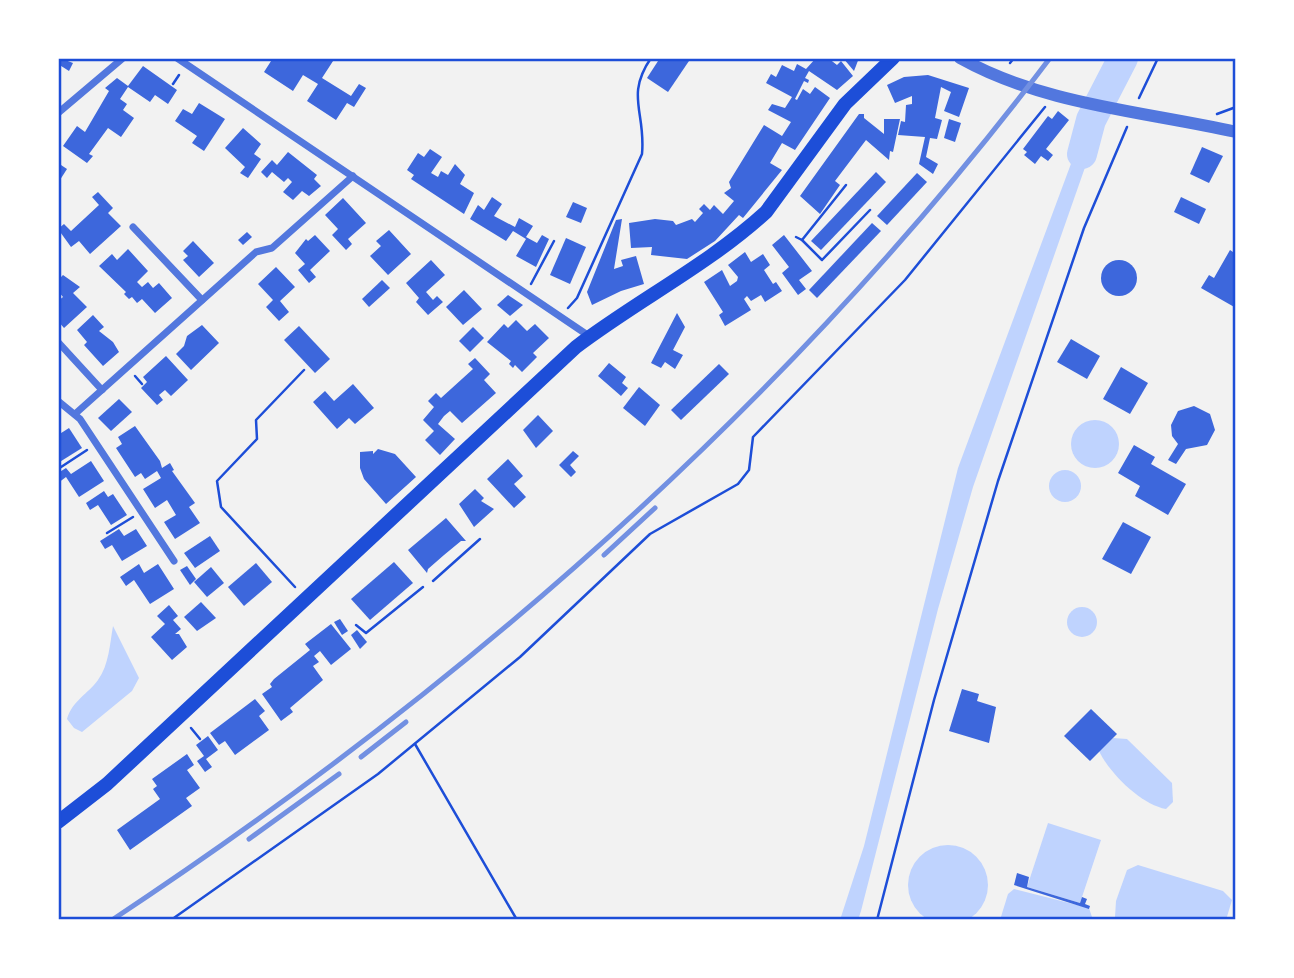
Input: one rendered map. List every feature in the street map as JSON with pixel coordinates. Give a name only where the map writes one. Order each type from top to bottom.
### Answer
[{"type":"main road","points":[[58,822],[107,784],[590,337],[719,252],[758,219],[845,104],[893,58]]},
{"type":"street","points":[[58,113],[123,58]]},
{"type":"street","points":[[177,58],[590,337]]},
{"type":"street","points":[[960,58],[1027,88],[1134,107],[1236,132]]},
{"type":"street","points":[[75,414],[256,252],[272,248],[353,176]]},
{"type":"street","points":[[133,227],[202,300]]},
{"type":"street","points":[[58,342],[102,390]]},
{"type":"street","points":[[58,401],[75,414],[97,444],[174,561]]},
{"type":"path","points":[[561,316],[577,298],[642,155],[643,131],[636,92],[637,81],[652,58]]},
{"type":"path","points":[[877,920],[934,700],[998,481],[1084,228],[1134,107],[1158,58]]},
{"type":"path","points":[[171,920],[378,774],[520,657],[650,534],[738,484],[749,470],[753,437],[905,280],[1027,127],[1043,113],[1051,94]]},
{"type":"path","points":[[1216,117],[1217,112],[1236,107]]},
{"type":"path","points":[[802,240],[846,185]]},
{"type":"path","points":[[796,237],[822,260],[870,210]]},
{"type":"path","points":[[524,291],[537,278],[554,241]]},
{"type":"path","points":[[304,370],[256,420],[257,439],[218,481],[222,507],[307,600]]},
{"type":"path","points":[[58,469],[97,444]]},
{"type":"path","points":[[107,533],[142,512]]},
{"type":"path","points":[[433,581],[480,539]]},
{"type":"path","points":[[356,625],[366,634],[422,587]]},
{"type":"path","points":[[415,744],[517,920]]},
{"type":"water","points":[[1113,58],[1132,58],[1108,99],[1088,94]]},
{"type":"water","points":[[1085,113],[1099,116],[1089,156],[973,487],[938,609],[861,911],[858,920],[840,920],[864,846],[958,468],[1072,161]]},
{"type":"water","points":[[1095,420],[1112,427],[1119,444],[1112,461],[1095,468],[1078,461],[1071,444],[1078,427]]},
{"type":"water","points":[[1065,470],[1077,474],[1081,486],[1077,498],[1065,502],[1053,498],[1049,486],[1053,474]]},
{"type":"water","points":[[1082,607],[1093,611],[1097,622],[1093,633],[1082,637],[1071,633],[1067,622],[1071,611]]},
{"type":"water","points":[[113,626],[139,678],[132,691],[82,732],[74,728],[67,719],[73,707],[94,685],[105,668]]},
{"type":"water","points":[[1113,738],[1127,739],[1172,783],[1173,802],[1166,809],[1137,795],[1104,760],[1099,751]]},
{"type":"water","points":[[1048,823],[1101,840],[1080,903],[1027,887]]},
{"type":"water","points":[[948,845],[963,848],[976,857],[985,870],[988,885],[985,900],[976,913],[963,922],[948,925],[933,922],[920,913],[911,900],[908,885],[911,870],[920,857],[933,848]]},
{"type":"water","points":[[1138,865],[1223,891],[1232,900],[1226,920],[1120,920],[1115,917],[1116,901],[1127,870]]},
{"type":"water","points":[[1014,889],[1089,908],[1093,920],[1000,920],[1008,894]]},
{"type":"building","points":[[60,58],[73,63],[69,71],[58,64]]},
{"type":"building","points":[[273,58],[306,58],[311,61],[313,58],[335,58],[322,78],[351,96],[359,84],[366,88],[354,107],[347,103],[336,120],[307,101],[318,84],[303,75],[293,91],[264,72]]},
{"type":"building","points":[[660,58],[691,58],[668,92],[647,78]]},
{"type":"building","points":[[816,58],[828,58],[837,65],[841,61],[853,76],[837,90],[809,71],[805,78],[809,80],[808,83],[804,81],[795,99],[797,100],[803,89],[810,94],[815,87],[830,98],[795,150],[782,143],[770,163],[782,170],[743,218],[739,215],[715,241],[687,259],[651,255],[652,247],[631,248],[629,223],[655,219],[673,221],[676,225],[692,219],[695,222],[703,213],[699,209],[704,204],[710,210],[714,205],[723,214],[734,201],[724,193],[731,188],[729,182],[764,125],[782,136],[791,122],[768,110],[772,104],[785,108],[792,97],[766,83],[771,74],[776,77],[782,65],[794,71],[797,64],[806,69]]},
{"type":"building","points":[[843,58],[859,58],[854,71]]},
{"type":"building","points":[[143,66],[177,90],[168,104],[155,95],[150,102],[128,87],[120,99],[127,104],[123,110],[134,118],[121,137],[108,128],[89,154],[93,156],[87,163],[63,146],[77,126],[85,132],[109,91],[105,88],[117,78],[128,86]]},
{"type":"building","points":[[928,75],[969,88],[959,117],[944,111],[951,92],[941,87],[935,118],[942,120],[937,139],[930,138],[926,157],[938,164],[933,174],[919,164],[925,137],[898,135],[901,121],[905,122],[906,105],[912,104],[912,96],[895,103],[887,85],[904,77]]},
{"type":"building","points":[[199,103],[225,119],[204,151],[192,143],[197,136],[175,121],[183,109],[192,114]]},
{"type":"building","points":[[1058,111],[1069,120],[1046,149],[1053,155],[1048,161],[1041,156],[1035,164],[1024,155],[1027,152],[1023,149],[1048,116],[1052,119]]},
{"type":"building","points":[[859,114],[864,114],[864,118],[884,134],[884,119],[900,119],[893,152],[890,151],[889,160],[866,140],[835,181],[840,185],[820,214],[800,196]]},
{"type":"building","points":[[949,119],[961,123],[955,142],[944,138]]},
{"type":"building","points":[[243,128],[261,144],[254,154],[261,159],[248,178],[240,173],[245,167],[225,148]]},
{"type":"building","points":[[1202,147],[1223,156],[1209,183],[1190,174]]},
{"type":"building","points":[[430,149],[442,157],[431,173],[438,177],[441,171],[448,175],[455,164],[465,175],[460,184],[474,193],[464,214],[411,179],[414,175],[407,170],[418,153],[424,157]]},
{"type":"building","points":[[288,152],[317,175],[314,179],[321,186],[309,196],[302,191],[293,200],[283,192],[292,182],[288,178],[284,182],[272,172],[267,178],[261,172],[272,160],[277,165]]},
{"type":"building","points":[[58,163],[67,169],[58,183]]},
{"type":"building","points":[[876,172],[886,182],[821,250],[811,241]]},
{"type":"building","points":[[917,173],[927,182],[887,225],[877,216]]},
{"type":"building","points":[[98,192],[113,208],[108,213],[121,226],[90,254],[79,241],[71,247],[58,229],[64,224],[71,231],[99,205],[92,197]]},
{"type":"building","points":[[492,197],[502,204],[494,216],[515,227],[519,218],[533,226],[526,237],[537,243],[542,235],[549,239],[536,267],[516,256],[526,239],[513,231],[506,241],[470,219],[478,205],[484,210]]},
{"type":"building","points":[[1181,197],[1206,209],[1199,224],[1174,212]]},
{"type":"building","points":[[343,198],[366,223],[348,239],[352,244],[346,250],[332,235],[338,229],[325,215]]},
{"type":"building","points":[[573,202],[587,208],[581,223],[566,217]]},
{"type":"building","points":[[622,219],[614,269],[623,266],[621,260],[636,256],[644,284],[621,291],[592,305],[587,292],[616,220]]},
{"type":"building","points":[[872,223],[881,231],[817,298],[809,290]]},
{"type":"building","points":[[389,230],[411,254],[388,275],[370,256],[381,246],[376,241]]},
{"type":"building","points":[[247,232],[252,237],[243,245],[238,240]]},
{"type":"building","points":[[315,235],[330,251],[310,270],[316,277],[309,283],[298,270],[305,264],[295,253],[306,239],[308,241]]},
{"type":"building","points":[[784,235],[812,271],[799,280],[806,289],[798,295],[782,273],[789,267],[772,245]]},
{"type":"building","points":[[566,238],[586,247],[570,284],[550,275]]},
{"type":"building","points":[[193,241],[214,263],[199,277],[183,260],[188,256],[183,251]]},
{"type":"building","points":[[128,249],[148,271],[137,282],[142,287],[148,282],[153,288],[159,283],[172,298],[155,313],[142,299],[137,303],[132,297],[129,299],[124,294],[126,292],[99,266],[112,254],[117,260]]},
{"type":"building","points":[[1230,250],[1236,254],[1236,308],[1201,288],[1209,275],[1214,278]]},
{"type":"building","points":[[745,252],[751,262],[763,254],[770,265],[764,270],[773,284],[776,282],[782,291],[765,302],[761,295],[751,301],[747,296],[744,299],[751,310],[725,326],[719,315],[723,312],[704,282],[722,270],[730,286],[737,281],[738,277],[728,265]]},
{"type":"building","points":[[431,260],[445,275],[426,292],[433,300],[437,296],[443,302],[428,315],[416,302],[419,298],[406,283]]},
{"type":"building","points":[[1119,260],[1132,265],[1137,278],[1132,291],[1119,296],[1106,291],[1101,278],[1106,265]]},
{"type":"building","points":[[276,267],[295,287],[280,301],[289,312],[279,321],[266,307],[273,300],[258,284]]},
{"type":"building","points":[[63,275],[80,287],[73,293],[87,307],[64,328],[58,321],[58,301],[63,297],[58,291],[58,280]]},
{"type":"building","points":[[382,280],[390,288],[369,307],[362,299]]},
{"type":"building","points":[[464,290],[482,309],[463,325],[446,307]]},
{"type":"building","points":[[508,295],[523,305],[510,316],[497,305]]},
{"type":"building","points":[[677,313],[685,327],[673,350],[683,355],[675,369],[665,362],[661,368],[651,363]]},
{"type":"building","points":[[93,315],[104,327],[99,331],[113,342],[119,352],[103,366],[84,345],[87,342],[77,330]]},
{"type":"building","points":[[516,320],[527,331],[535,324],[549,338],[533,353],[537,357],[522,372],[515,365],[513,368],[509,364],[511,361],[487,342],[504,324],[508,328]]},
{"type":"building","points":[[202,325],[219,343],[191,370],[176,354],[184,346],[187,336]]},
{"type":"building","points":[[299,326],[330,359],[315,373],[284,340]]},
{"type":"building","points":[[473,327],[484,338],[470,352],[459,341]]},
{"type":"building","points":[[1071,339],[1100,356],[1087,379],[1057,362]]},
{"type":"building","points":[[166,356],[188,380],[171,396],[165,390],[159,395],[163,400],[157,405],[141,388],[147,382],[143,377]]},
{"type":"building","points":[[475,358],[490,374],[484,380],[496,393],[462,423],[450,411],[444,416],[438,424],[455,439],[440,455],[425,440],[434,431],[423,420],[434,407],[428,401],[436,393],[441,398],[473,369],[468,364]]},
{"type":"building","points":[[609,363],[626,377],[622,383],[628,388],[621,396],[598,376]]},
{"type":"building","points":[[719,364],[729,374],[681,420],[671,410]]},
{"type":"building","points":[[1121,367],[1148,383],[1130,414],[1103,399]]},
{"type":"building","points":[[353,384],[374,408],[355,424],[349,418],[337,429],[313,402],[325,391],[334,401]]},
{"type":"building","points":[[639,387],[660,405],[645,426],[623,408]]},
{"type":"building","points":[[119,399],[132,412],[111,431],[98,418]]},
{"type":"building","points":[[1194,406],[1210,414],[1215,430],[1207,445],[1186,449],[1176,464],[1168,460],[1178,444],[1172,436],[1171,425],[1178,411]]},
{"type":"building","points":[[538,415],[553,431],[536,448],[523,430]]},
{"type":"building","points":[[135,426],[160,461],[162,468],[170,463],[174,470],[172,471],[195,503],[189,507],[200,523],[175,539],[164,522],[176,515],[167,500],[155,508],[143,489],[161,478],[157,471],[145,479],[141,473],[135,477],[116,448],[122,444],[118,437]]},
{"type":"building","points":[[69,428],[82,448],[58,463],[58,435]]},
{"type":"building","points":[[1134,445],[1155,457],[1151,464],[1186,484],[1168,515],[1135,496],[1140,486],[1118,473]]},
{"type":"building","points":[[378,449],[395,454],[416,477],[386,504],[364,479],[360,468],[360,452],[373,451],[373,454]]},
{"type":"building","points":[[573,451],[579,456],[570,465],[576,472],[571,477],[559,465]]},
{"type":"building","points":[[508,459],[523,476],[514,484],[526,497],[514,508],[487,479]]},
{"type":"building","points":[[91,461],[104,481],[79,497],[66,477],[58,483],[58,473],[66,468],[71,474]]},
{"type":"building","points":[[475,489],[484,498],[481,501],[494,509],[474,527],[459,504]]},
{"type":"building","points":[[104,491],[108,497],[113,494],[127,515],[111,525],[98,505],[90,510],[86,503]]},
{"type":"building","points":[[446,518],[466,541],[461,541],[428,569],[427,573],[408,550]]},
{"type":"building","points":[[1123,522],[1151,537],[1131,574],[1102,559]]},
{"type":"building","points":[[119,529],[124,536],[136,529],[147,546],[122,561],[112,545],[105,549],[100,541]]},
{"type":"building","points":[[210,536],[220,551],[195,568],[184,553]]},
{"type":"building","points":[[394,562],[413,583],[370,620],[351,599]]},
{"type":"building","points":[[256,563],[272,582],[244,606],[228,587]]},
{"type":"building","points":[[139,564],[144,573],[158,564],[174,589],[150,604],[134,580],[126,586],[120,577]]},
{"type":"building","points":[[187,566],[196,579],[190,585],[180,570]]},
{"type":"building","points":[[211,567],[224,583],[207,597],[194,582]]},
{"type":"building","points":[[201,602],[216,618],[197,631],[184,617]]},
{"type":"building","points":[[169,605],[178,616],[173,620],[181,629],[175,634],[179,634],[187,647],[172,660],[151,637],[165,624],[157,616]]},
{"type":"building","points":[[340,619],[348,631],[342,635],[334,622]]},
{"type":"building","points":[[331,624],[351,649],[331,665],[320,651],[314,656],[319,662],[313,666],[323,680],[290,708],[293,712],[281,721],[262,694],[272,687],[270,684],[274,679],[310,650],[305,644]]},
{"type":"building","points":[[357,630],[367,642],[360,649],[351,635]]},
{"type":"building","points":[[962,689],[979,694],[977,701],[996,707],[989,743],[949,731]]},
{"type":"building","points":[[255,699],[265,711],[259,716],[269,730],[235,755],[225,741],[219,745],[210,733]]},
{"type":"building","points":[[1091,709],[1117,734],[1090,761],[1064,736]]},
{"type":"building","points":[[208,736],[218,750],[206,759],[212,767],[205,772],[197,761],[204,756],[196,745]]},
{"type":"building","points":[[187,754],[194,765],[187,770],[200,788],[186,798],[192,806],[130,850],[117,830],[160,799],[153,789],[157,786],[152,779]]},
{"type":"building","points":[[1017,873],[1029,877],[1027,887],[1080,903],[1082,897],[1087,899],[1085,904],[1090,906],[1089,909],[1014,885]]},
{"type":"waterway","points":[[1082,154],[1091,120],[1123,58]]},
{"type":"railway","points":[[112,920],[244,829],[372,734],[497,634],[617,529],[733,419],[845,304],[950,183],[1050,58]]},
{"type":"railway","points":[[604,555],[655,508]]},
{"type":"railway","points":[[361,757],[406,722]]},
{"type":"railway","points":[[249,839],[339,774]]}]
